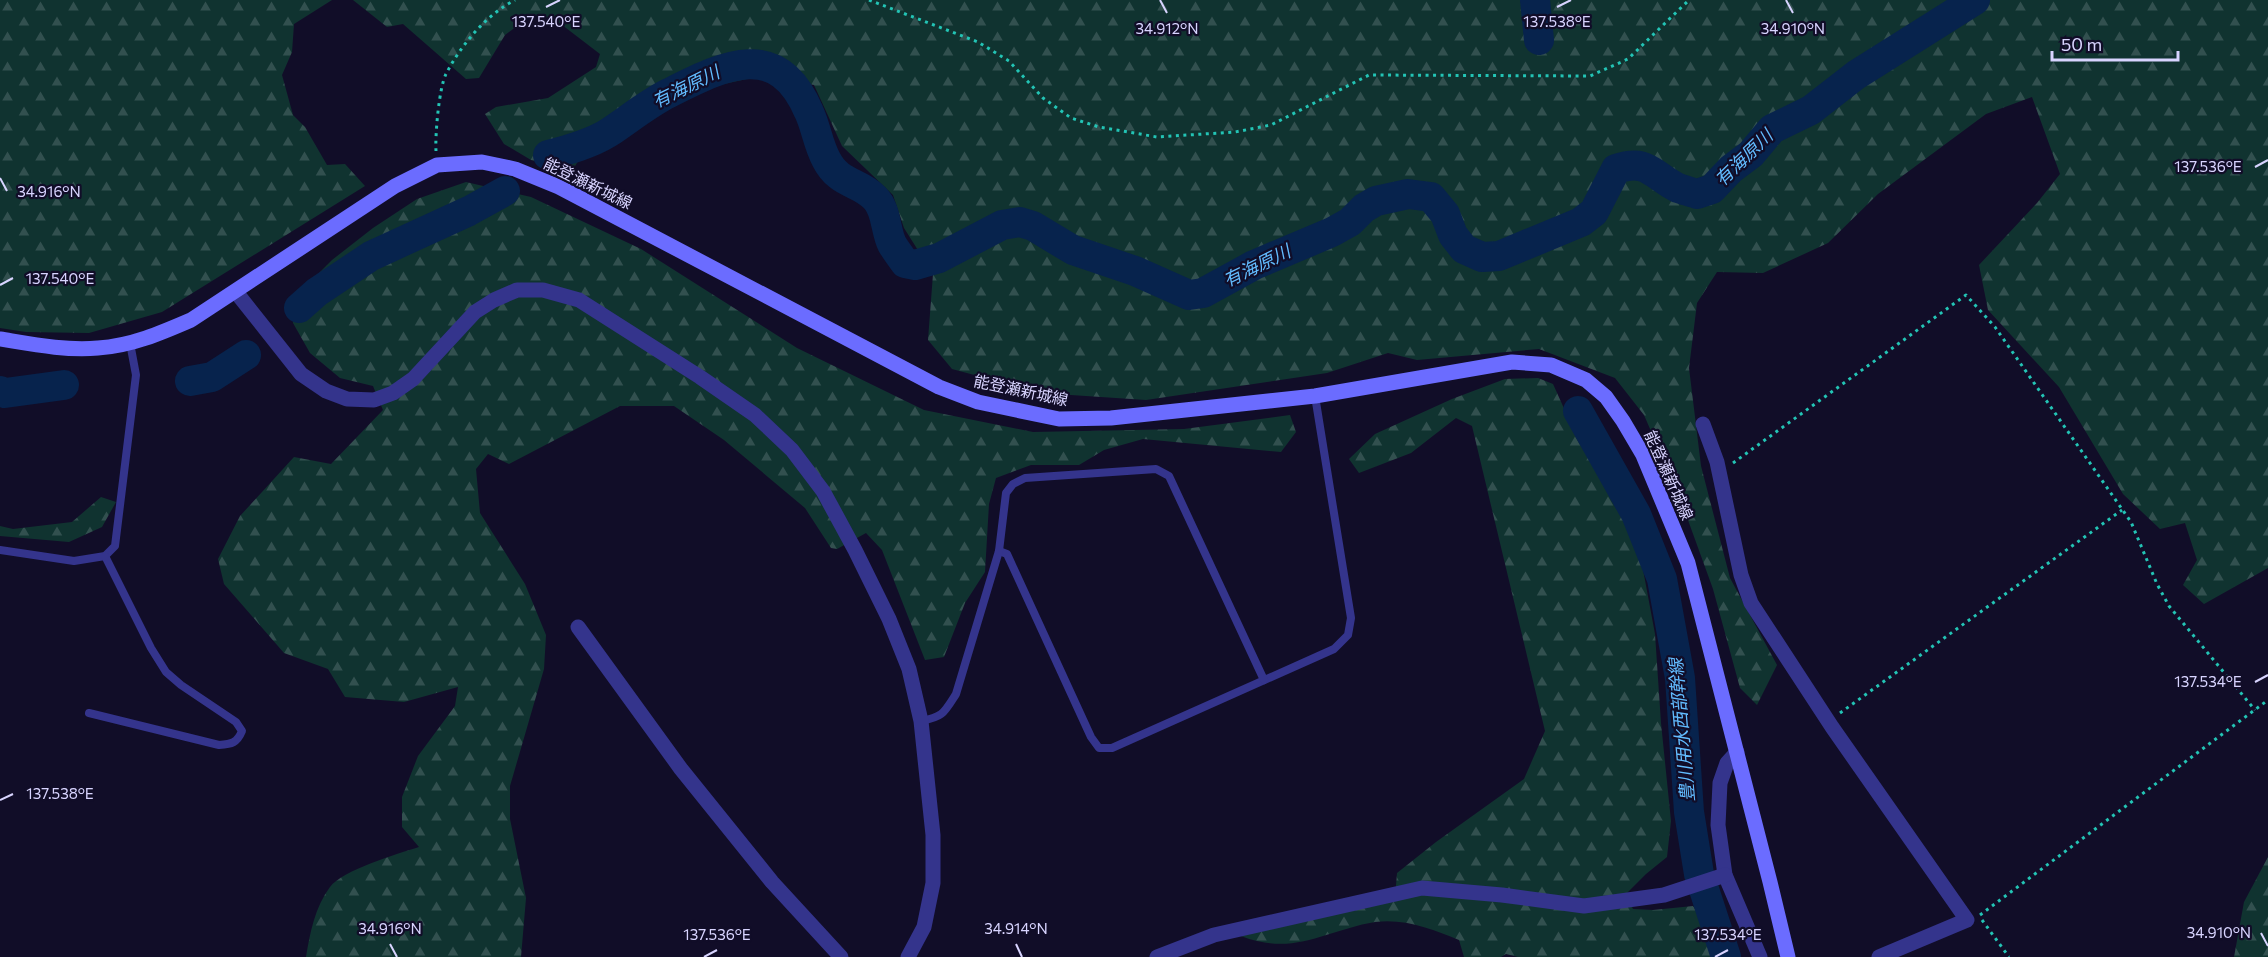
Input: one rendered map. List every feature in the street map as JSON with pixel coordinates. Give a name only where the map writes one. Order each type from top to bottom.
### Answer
[{"type":"main road","name":"能登瀬新城線","points":[[0,339],[35,345],[97,348],[130,343],[158,334],[191,320],[236,292],[395,186],[437,165],[482,162],[515,168],[559,187],[939,387],[978,402],[1059,419],[1111,418],[1315,396],[1512,362],[1551,365],[1586,380],[1599,391],[1623,421],[1643,455],[1688,563],[1788,957]]},
{"type":"street","points":[[236,292],[301,374],[326,391],[347,399],[374,400],[393,393],[413,379],[475,312],[494,300],[517,290],[543,290],[579,300],[755,415],[792,450],[823,491],[889,619],[909,669],[921,721],[933,835],[933,883],[924,927],[908,957]]},
{"type":"street","points":[[1703,424],[1719,471],[1742,575],[1751,603],[1828,721],[1973,918],[1879,957]]},
{"type":"street","points":[[578,627],[688,777],[772,882],[841,957]]},
{"type":"street","points":[[1737,752],[1726,763],[1719,783],[1718,825],[1721,877],[1760,957]]},
{"type":"street","points":[[1157,957],[1214,935],[1422,888],[1502,894],[1584,906],[1664,895],[1721,877]]},
{"type":"lane","points":[[0,550],[74,561],[105,556],[115,546],[136,375],[130,343]]},
{"type":"lane","points":[[999,552],[1007,554],[1091,737],[1099,748],[1112,748],[1334,649],[1348,635],[1351,618],[1315,396]]},
{"type":"lane","points":[[921,721],[938,718],[945,712],[956,694],[999,552],[1006,493],[1013,484],[1025,478],[1156,469],[1169,476],[1264,680]]},
{"type":"lane","points":[[89,713],[219,745],[239,740],[242,731],[236,722],[181,685],[166,672],[151,648],[105,556]]},
{"type":"path","points":[[437,165],[434,134],[445,75],[472,36],[500,8],[515,0]]},
{"type":"path","points":[[869,0],[978,42],[1009,61],[1043,98],[1071,118],[1099,127],[1157,137],[1235,132],[1271,125],[1369,75],[1590,76],[1628,59],[1689,0]]},
{"type":"path","points":[[1719,471],[1966,295],[1995,327],[2131,522],[2157,584],[2169,606],[2255,710]]},
{"type":"path","points":[[1828,721],[2122,510]]},
{"type":"path","points":[[2009,957],[1973,918],[2268,700]]},
{"type":"green space","points":[[0,0],[332,0],[294,24],[292,52],[282,75],[293,115],[305,127],[327,165],[345,164],[365,186],[162,312],[89,333],[26,332],[0,328]]},
{"type":"green space","points":[[353,0],[2268,0],[2268,568],[2204,604],[2183,585],[2197,560],[2185,523],[2160,529],[2123,494],[2059,387],[1988,310],[1979,265],[2037,203],[2060,174],[2032,97],[1986,114],[1878,194],[1828,243],[1763,273],[1717,272],[1697,303],[1689,368],[1701,466],[1730,578],[1777,665],[1757,705],[1740,688],[1713,589],[1680,498],[1644,415],[1615,378],[1539,349],[1417,360],[1388,353],[1327,373],[1146,400],[1041,393],[952,369],[928,340],[933,274],[904,228],[893,195],[842,146],[814,85],[761,76],[691,91],[632,115],[591,140],[572,171],[531,160],[504,144],[485,114],[496,107],[548,98],[596,67],[600,54],[553,18],[531,16],[505,35],[479,78],[466,79],[403,24],[387,27]]},
{"type":"green space","points":[[466,182],[531,197],[641,249],[797,348],[924,410],[1033,432],[1184,429],[1290,415],[1296,432],[1281,452],[1143,439],[1104,450],[1079,465],[1031,465],[996,478],[989,504],[985,572],[965,603],[944,657],[925,660],[882,550],[866,533],[837,549],[831,548],[805,508],[724,440],[674,406],[620,406],[509,464],[488,454],[476,469],[480,513],[525,584],[546,635],[544,669],[510,786],[510,819],[526,898],[521,957],[306,957],[317,912],[330,887],[358,869],[419,847],[402,827],[402,797],[418,756],[455,706],[458,687],[404,702],[345,697],[328,669],[284,653],[224,584],[218,559],[240,516],[294,457],[331,464],[383,410],[373,386],[340,378],[310,353],[293,323],[293,299],[332,260],[373,228],[417,199]]},
{"type":"green space","points":[[1538,378],[1553,384],[1571,424],[1639,548],[1655,634],[1671,821],[1667,857],[1626,894],[1633,909],[1653,910],[1693,906],[1707,924],[1715,957],[1518,957],[1506,954],[1501,957],[1464,957],[1459,940],[1429,928],[1386,921],[1357,926],[1294,943],[1260,942],[1241,936],[1395,898],[1397,873],[1524,779],[1545,731],[1472,426],[1456,418],[1411,453],[1359,473],[1349,459],[1375,434],[1452,399],[1505,379]]},
{"type":"green space","points":[[101,497],[116,502],[102,527],[69,542],[0,536],[0,526],[13,529],[72,522]]},
{"type":"green space","points":[[2268,857],[2268,957],[2234,957],[2244,902]]},
{"type":"waterway","name":"豊川用水西部幹線","points":[[1535,0],[1539,40]]},
{"type":"waterway","name":"有海原川","points":[[548,155],[601,137],[661,97],[709,74],[747,64],[765,66],[781,74],[796,89],[809,112],[823,153],[831,167],[837,174],[862,188],[879,203],[892,244],[905,263],[915,265],[939,258],[1002,225],[1020,222],[1033,226],[1073,250],[1135,271],[1189,295],[1203,293],[1254,265],[1332,232],[1350,222],[1364,208],[1376,201],[1408,194],[1431,197],[1445,214],[1453,235],[1464,249],[1482,257],[1499,256],[1581,222],[1594,212],[1616,169],[1627,166],[1643,167],[1678,188],[1697,194],[1712,189],[1731,169],[1751,154],[1772,129],[1811,110],[1856,75],[1975,0]]},
{"type":"waterway","name":"有海原川","points":[[299,308],[317,292],[371,256],[469,211],[505,191]]},
{"type":"waterway","name":"有海原川","points":[[190,381],[212,377],[246,355]]},
{"type":"waterway","name":"有海原川","points":[[0,391],[5,393],[64,385]]},
{"type":"waterway","name":"豊川用水西部幹線","points":[[1578,411],[1636,514],[1662,579],[1680,678],[1689,812],[1699,874],[1726,957]]}]
